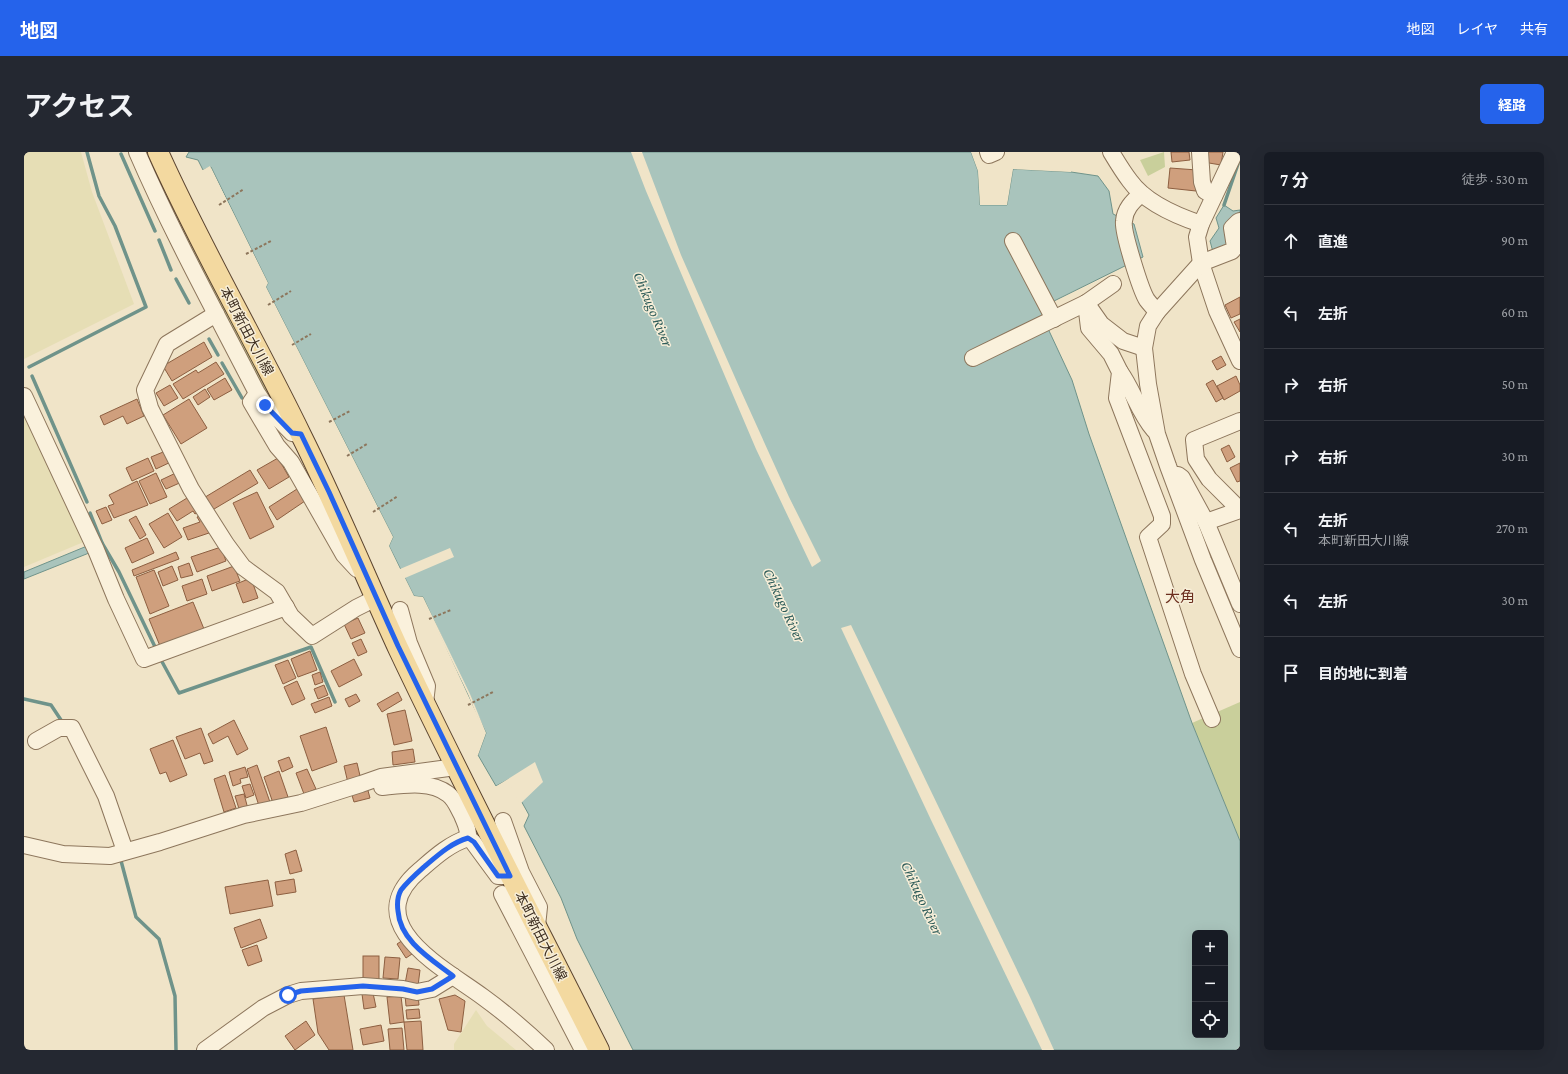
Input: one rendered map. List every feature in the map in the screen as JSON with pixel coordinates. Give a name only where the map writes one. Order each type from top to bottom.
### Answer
[{"type":"main road","name":"本町新田大川線","points":[[158,152],[221,282],[301,434],[425,704],[510,876],[537,926],[599,1050]]},
{"type":"street","points":[[137,152],[150,182],[257,393],[265,405],[292,433],[301,434]]},
{"type":"street","points":[[988,152],[989,155],[996,152]]},
{"type":"street","points":[[1111,152],[1130,182],[1141,194],[1149,200],[1186,219],[1201,224]]},
{"type":"street","points":[[1200,152],[1204,186],[1206,191],[1214,196]]},
{"type":"street","points":[[1235,152],[1201,224],[1197,237],[1200,263],[1217,310],[1240,361]]},
{"type":"street","points":[[1141,194],[1131,202],[1126,210],[1124,227],[1141,287],[1147,301],[1157,312]]},
{"type":"street","points":[[1240,221],[1232,228],[1235,247],[1232,251],[1200,263],[1157,312],[1148,326],[1144,348],[1148,384],[1157,434],[1203,560],[1240,649]]},
{"type":"street","points":[[1013,241],[1054,319]]},
{"type":"street","points":[[973,358],[1086,303],[1113,284]]},
{"type":"street","points":[[1086,303],[1101,324],[1123,341],[1144,348]]},
{"type":"street","points":[[1086,303],[1089,328],[1111,354],[1120,372],[1129,385],[1147,422],[1157,434]]},
{"type":"street","points":[[216,314],[167,344],[145,390],[150,408],[202,508],[243,567],[277,592],[291,616],[312,636],[356,608],[376,598]]},
{"type":"street","points":[[1120,372],[1117,398],[1162,516],[1162,524],[1148,537],[1193,674],[1212,718]]},
{"type":"street","points":[[257,393],[250,402],[277,446],[291,462],[344,555],[357,568],[363,567]]},
{"type":"street","points":[[24,396],[96,550],[116,599],[144,659],[286,607]]},
{"type":"street","points":[[1206,522],[1240,510],[1209,479],[1196,459],[1194,440],[1240,421]]},
{"type":"street","points":[[1168,466],[1182,478],[1206,522],[1240,604]]},
{"type":"street","points":[[400,610],[409,643],[427,686],[425,704]]},
{"type":"street","points":[[36,741],[65,728],[72,728],[106,796],[120,852]]},
{"type":"street","points":[[24,845],[63,854],[110,856],[160,842],[244,815],[301,803],[381,777],[456,768]]},
{"type":"street","points":[[370,781],[373,788],[421,785],[436,787],[449,794],[458,806],[469,832],[468,838]]},
{"type":"street","points":[[503,821],[521,872],[539,907],[537,926]]},
{"type":"street","points":[[468,838],[474,842],[498,876],[510,876]]},
{"type":"street","points":[[468,838],[458,841],[439,854],[412,877],[401,892],[397,903],[398,918],[406,936],[426,955],[512,1019],[546,1050]]},
{"type":"street","points":[[502,894],[583,1050]]},
{"type":"street","points":[[205,1050],[263,1008],[288,995],[301,991],[363,986],[403,989],[417,992],[432,989],[453,976]]},
{"type":"path","points":[[218,205],[244,189]]},
{"type":"path","points":[[246,254],[271,241]]},
{"type":"path","points":[[268,305],[291,290]]},
{"type":"path","points":[[292,345],[311,334]]},
{"type":"path","points":[[329,422],[350,411]]},
{"type":"path","points":[[347,456],[367,444]]},
{"type":"path","points":[[373,512],[398,496]]},
{"type":"path","points":[[429,619],[451,610]]},
{"type":"path","points":[[468,705],[493,692]]},
{"type":"shaded area","points":[[24,152],[81,152],[92,192],[134,304],[24,359]]},
{"type":"shaded area","points":[[24,407],[86,541],[24,567]]},
{"type":"shaded area","points":[[476,1010],[487,1026],[516,1050],[454,1050],[454,1044]]},
{"type":"green space","points":[[142,152],[148,152],[160,179],[290,425],[263,393]]},
{"type":"green space","points":[[1164,152],[1165,167],[1148,176],[1140,160]]},
{"type":"green space","points":[[1240,702],[1240,841],[1192,723]]},
{"type":"water","name":"Chikugo River","points":[[189,152],[971,152],[978,171],[980,205],[1007,205],[1013,169],[1071,172],[1098,176],[1109,191],[1113,214],[1134,224],[1143,257],[1052,302],[1043,318],[1072,380],[1089,434],[1192,723],[1240,841],[1240,1050],[633,1050],[577,939],[561,898],[524,826],[529,815],[509,779],[496,786],[478,755],[486,733],[423,597],[414,596],[389,546],[393,537],[266,287],[268,283],[211,167],[203,170],[198,160],[186,157]]},
{"type":"water","points":[[1224,205],[1233,211],[1240,210],[1240,217],[1229,244],[1213,252],[1210,241],[1219,228],[1216,218]]},
{"type":"water","points":[[87,546],[89,553],[24,579],[24,572]]},
{"type":"pier","points":[[631,152],[642,152],[681,255],[789,497],[821,561],[812,567],[756,449],[646,191]]},
{"type":"pier","points":[[971,152],[973,152],[980,171],[982,203],[1005,203],[1012,167],[1071,170],[1071,172],[1013,169],[1007,205],[980,205],[978,171]]},
{"type":"pier","points":[[210,166],[268,283],[266,287],[393,537],[389,546],[400,569],[450,548],[454,557],[405,578],[414,596],[423,597],[470,694],[486,733],[478,755],[476,756],[484,733],[468,694],[422,599],[412,597],[387,546],[391,537],[264,288],[266,283],[209,169],[204,172],[201,171]]},
{"type":"pier","points":[[851,625],[1054,1050],[1042,1050],[932,822],[841,628]]},
{"type":"pier","points":[[535,762],[543,782],[520,804],[508,781],[497,788],[495,787]]},
{"type":"building","points":[[1171,152],[1189,152],[1190,160],[1172,162]]},
{"type":"building","points":[[1204,152],[1223,152],[1221,165],[1203,162]]},
{"type":"building","points":[[1170,168],[1197,170],[1196,191],[1168,188]]},
{"type":"building","points":[[1240,297],[1240,314],[1231,318],[1225,305]]},
{"type":"building","points":[[1240,319],[1240,332],[1234,322]]},
{"type":"building","points":[[204,342],[212,357],[172,381],[163,366]]},
{"type":"building","points":[[1221,356],[1226,365],[1217,370],[1212,361]]},
{"type":"building","points":[[216,362],[224,374],[183,399],[173,384],[196,370],[198,373]]},
{"type":"building","points":[[1236,376],[1240,385],[1240,391],[1224,400],[1217,386]]},
{"type":"building","points":[[225,378],[232,390],[214,400],[207,389]]},
{"type":"building","points":[[1213,380],[1223,398],[1216,402],[1206,384]]},
{"type":"building","points":[[170,385],[178,398],[164,406],[156,393]]},
{"type":"building","points":[[205,389],[210,397],[198,405],[193,397]]},
{"type":"building","points":[[137,399],[144,416],[127,424],[123,416],[104,425],[100,416]]},
{"type":"building","points":[[189,399],[207,428],[181,444],[163,415]]},
{"type":"building","points":[[1229,445],[1235,457],[1227,462],[1221,449]]},
{"type":"building","points":[[168,450],[173,461],[156,469],[151,457]]},
{"type":"building","points":[[148,458],[154,471],[132,481],[126,468]]},
{"type":"building","points":[[278,458],[289,477],[269,489],[257,470]]},
{"type":"building","points":[[1240,463],[1240,481],[1237,482],[1230,468]]},
{"type":"building","points":[[250,470],[258,483],[209,512],[202,499]]},
{"type":"building","points":[[180,471],[184,481],[166,489],[161,480]]},
{"type":"building","points":[[156,473],[167,497],[150,504],[139,481]]},
{"type":"building","points":[[137,481],[148,505],[114,518],[108,506],[114,504],[109,495]]},
{"type":"building","points":[[297,489],[305,501],[277,520],[269,507]]},
{"type":"building","points":[[257,492],[274,527],[250,539],[233,503]]},
{"type":"building","points":[[192,495],[201,510],[195,514],[193,511],[177,521],[169,509]]},
{"type":"building","points":[[106,507],[112,520],[102,524],[96,511]]},
{"type":"building","points":[[168,513],[182,537],[164,548],[149,524]]},
{"type":"building","points":[[204,514],[215,531],[188,540],[183,528],[200,522],[197,517]]},
{"type":"building","points":[[136,516],[146,535],[140,539],[129,520]]},
{"type":"building","points":[[147,538],[154,553],[132,563],[125,548]]},
{"type":"building","points":[[221,547],[226,561],[197,572],[191,557]]},
{"type":"building","points":[[176,552],[179,559],[134,576],[132,570]]},
{"type":"building","points":[[189,563],[193,575],[181,578],[178,567]]},
{"type":"building","points":[[172,566],[178,580],[163,586],[158,572]]},
{"type":"building","points":[[234,566],[240,581],[212,591],[207,576]]},
{"type":"building","points":[[154,570],[169,606],[150,614],[136,577]]},
{"type":"building","points":[[251,578],[258,598],[243,603],[236,584]]},
{"type":"building","points":[[202,579],[207,594],[187,601],[182,586]]},
{"type":"building","points":[[193,602],[204,629],[160,646],[149,619]]},
{"type":"building","points":[[358,618],[365,633],[351,639],[344,624]]},
{"type":"building","points":[[361,639],[367,652],[358,656],[352,643]]},
{"type":"building","points":[[310,651],[317,670],[298,677],[291,659]]},
{"type":"building","points":[[354,659],[362,675],[339,687],[331,671]]},
{"type":"building","points":[[288,660],[296,678],[283,684],[275,665]]},
{"type":"building","points":[[320,672],[323,682],[315,685],[312,675]]},
{"type":"building","points":[[297,681],[305,699],[292,705],[284,687]]},
{"type":"building","points":[[324,685],[328,695],[318,699],[314,689]]},
{"type":"building","points":[[398,692],[402,700],[382,712],[377,704]]},
{"type":"building","points":[[356,694],[360,701],[349,707],[345,699]]},
{"type":"building","points":[[329,697],[332,706],[315,713],[311,704]]},
{"type":"building","points":[[405,710],[412,741],[394,745],[387,714]]},
{"type":"building","points":[[234,720],[248,749],[237,755],[228,736],[213,744],[208,734]]},
{"type":"building","points":[[326,727],[337,762],[312,771],[300,736]]},
{"type":"building","points":[[201,728],[213,761],[204,764],[200,753],[185,759],[176,737]]},
{"type":"building","points":[[173,740],[187,775],[170,782],[166,772],[160,774],[150,749]]},
{"type":"building","points":[[413,749],[415,762],[393,765],[392,752]]},
{"type":"building","points":[[289,757],[293,767],[282,772],[278,761]]},
{"type":"building","points":[[357,763],[361,780],[348,783],[344,766]]},
{"type":"building","points":[[257,765],[271,805],[260,809],[247,769]]},
{"type":"building","points":[[245,767],[248,777],[240,779],[241,783],[233,786],[229,772]]},
{"type":"building","points":[[307,769],[316,789],[304,794],[296,773]]},
{"type":"building","points":[[279,771],[288,797],[273,803],[264,777]]},
{"type":"building","points":[[225,775],[236,808],[224,812],[214,779]]},
{"type":"building","points":[[250,784],[254,795],[246,798],[242,786]]},
{"type":"building","points":[[367,787],[370,798],[354,802],[351,792]]},
{"type":"building","points":[[244,794],[248,809],[240,812],[235,796]]},
{"type":"building","points":[[296,850],[302,871],[290,874],[285,854]]},
{"type":"building","points":[[294,879],[296,892],[277,895],[275,882]]},
{"type":"building","points":[[268,880],[273,906],[230,914],[225,887]]},
{"type":"building","points":[[260,919],[267,938],[241,948],[234,928]]},
{"type":"building","points":[[406,938],[415,952],[406,958],[397,944]]},
{"type":"building","points":[[257,945],[262,961],[248,966],[242,950]]},
{"type":"building","points":[[363,956],[379,956],[379,982],[363,982]]},
{"type":"building","points":[[385,957],[400,958],[398,979],[383,978]]},
{"type":"building","points":[[408,968],[420,970],[418,986],[405,984]]},
{"type":"building","points":[[373,993],[376,1007],[364,1009],[362,994]]},
{"type":"building","points":[[344,995],[353,1050],[329,1050],[318,1033],[313,999]]},
{"type":"building","points":[[405,995],[418,995],[419,1005],[406,1006]]},
{"type":"building","points":[[455,995],[465,1001],[461,1032],[448,1030],[439,999]]},
{"type":"building","points":[[401,996],[404,1022],[390,1024],[387,997]]},
{"type":"building","points":[[419,1009],[420,1018],[407,1019],[406,1010]]},
{"type":"building","points":[[306,1021],[315,1035],[295,1050],[285,1036]]},
{"type":"building","points":[[421,1021],[423,1050],[407,1050],[404,1022]]},
{"type":"building","points":[[381,1025],[384,1041],[363,1045],[360,1029]]},
{"type":"building","points":[[402,1028],[404,1050],[390,1050],[388,1029]]},
{"type":"waterway","points":[[29,367],[146,307],[115,226],[99,196],[87,152]]},
{"type":"waterway","points":[[121,154],[155,231]]},
{"type":"waterway","points":[[1224,205],[1238,164]]},
{"type":"waterway","points":[[159,240],[171,270]]},
{"type":"waterway","points":[[176,279],[189,303]]},
{"type":"waterway","points":[[209,339],[218,355]]},
{"type":"waterway","points":[[222,363],[242,398]]},
{"type":"waterway","points":[[32,376],[87,502]]},
{"type":"waterway","points":[[90,513],[102,543]]},
{"type":"waterway","points":[[97,545],[102,543],[119,572],[157,651]]},
{"type":"waterway","points":[[160,658],[179,693],[311,647],[335,702]]},
{"type":"waterway","points":[[24,699],[51,705],[63,723]]},
{"type":"waterway","points":[[120,857],[136,917],[159,939],[175,996],[176,1050]]},
{"type":"district","name":"大角","points":[[1180,597]]},
{"type":"route","points":[[265,405],[292,433],[301,434],[329,492],[398,646],[485,828],[510,876],[498,876],[474,842],[468,838],[458,841],[439,854],[412,877],[401,892],[397,903],[398,918],[406,936],[426,955],[453,976],[432,989],[417,992],[403,989],[363,986],[301,991],[288,995]]}]
